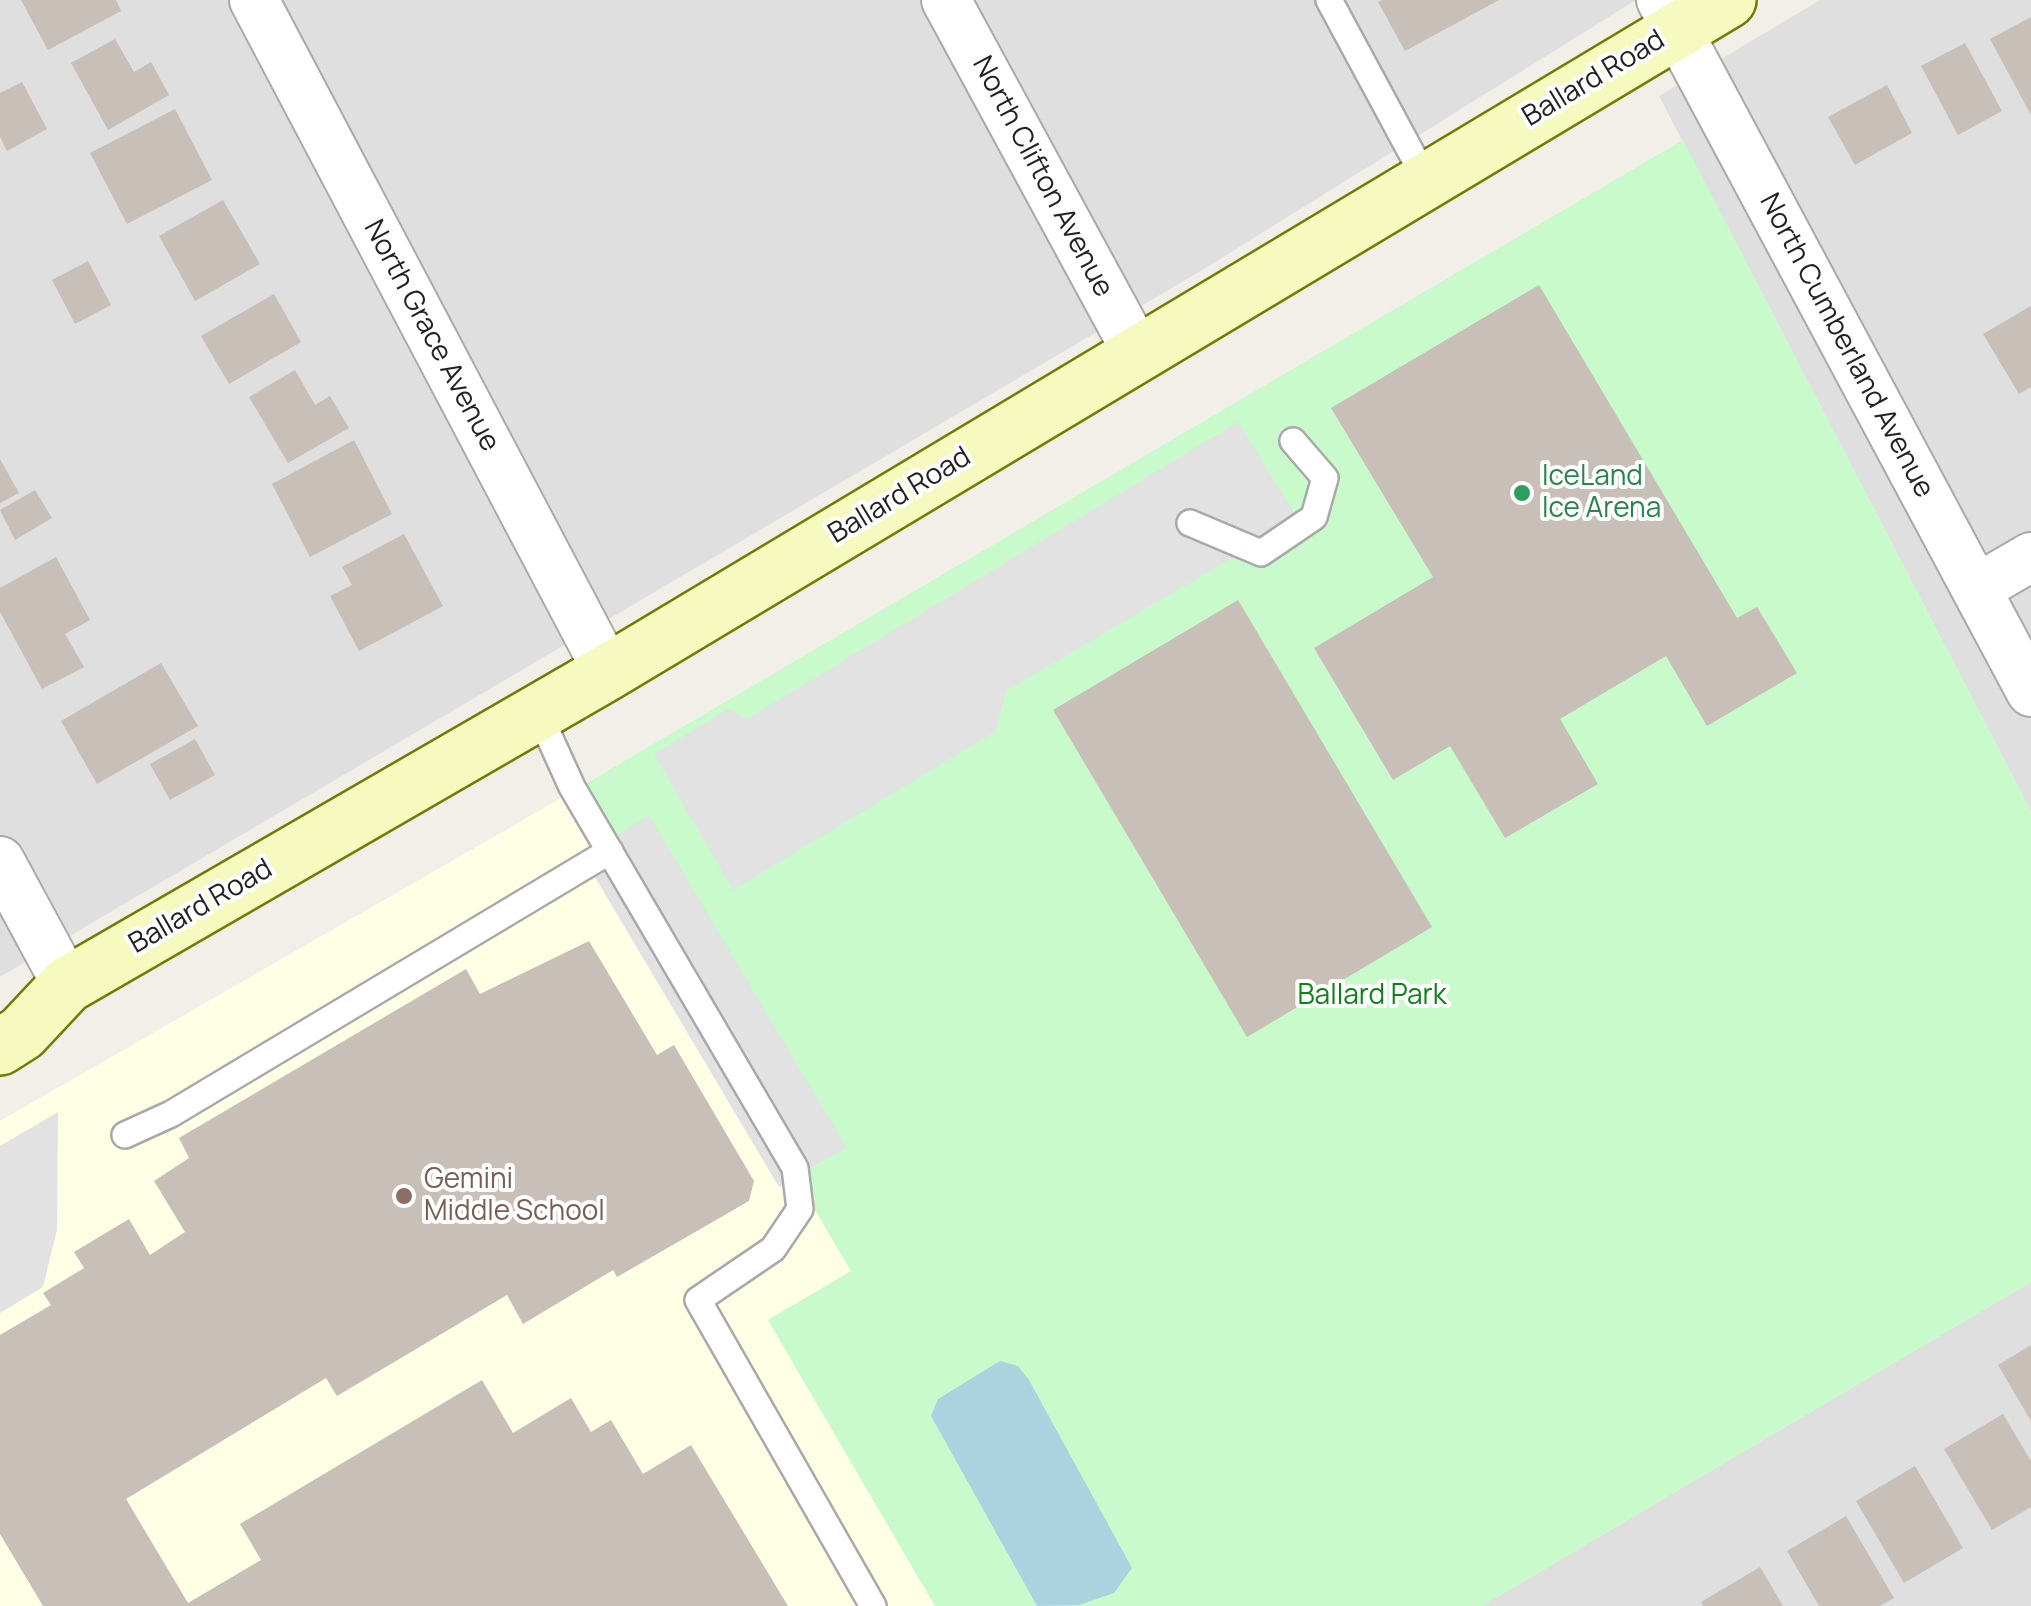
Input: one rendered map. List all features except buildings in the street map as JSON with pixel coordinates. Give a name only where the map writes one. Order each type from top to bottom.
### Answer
[{"type":"street","name":"North Grace Avenue","points":[[254,0],[608,672]]},
{"type":"street","name":"North Clifton Avenue","points":[[946,0],[1138,354]]},
{"type":"street","name":"Ballard Road","points":[[0,1001],[67,985],[608,672],[1426,180],[1669,15],[1728,0]]},
{"type":"street","name":"North Cumberland Avenue","points":[[1669,15],[2031,692]]},
{"type":"street","points":[[1976,590],[2031,557]]},
{"type":"street","points":[[0,861],[67,985]]},
{"type":"street","name":"Ballard Road","points":[[0,1047],[22,1033],[67,985]]},
{"type":"lane","points":[[1329,0],[1426,180]]},
{"type":"lane","points":[[1190,523],[1261,553],[1314,517],[1326,478],[1293,441]]},
{"type":"lane","points":[[538,712],[572,787],[795,1168],[800,1209],[773,1249],[698,1300],[873,1606]]},
{"type":"lane","points":[[125,1135],[172,1114],[610,850]]},
{"type":"shaded area","points":[[0,0],[1636,0],[1204,269],[0,977]]},
{"type":"shaded area","points":[[1820,0],[2031,0],[2031,811],[1659,96]]},
{"type":"shaded area","points":[[1238,422],[1298,519],[1006,691],[996,731],[733,890],[654,754],[728,709],[747,719]]},
{"type":"shaded area","name":"Gemini Middle School","points":[[570,793],[851,1271],[768,1320],[935,1606],[0,1606],[0,1121]]},
{"type":"shaded area","points":[[649,815],[846,1147],[779,1187],[583,857]]},
{"type":"shaded area","points":[[58,1112],[57,1230],[43,1287],[0,1313],[0,1146]]},
{"type":"shaded area","points":[[2031,1282],[2031,1606],[1482,1606]]},
{"type":"green space","name":"Ballard Park","points":[[1683,140],[2031,811],[2031,1282],[1482,1606],[935,1606],[768,1320],[851,1271],[570,793]]},
{"type":"water","points":[[1000,1361],[1018,1366],[1029,1380],[1132,1568],[1114,1593],[1079,1605],[1037,1606],[931,1416],[938,1399]]},
{"type":"place","name":"IceLand Ice Arena","points":[[1522,493]]},
{"type":"place","name":"Gemini Middle School","points":[[404,1196]]}]
